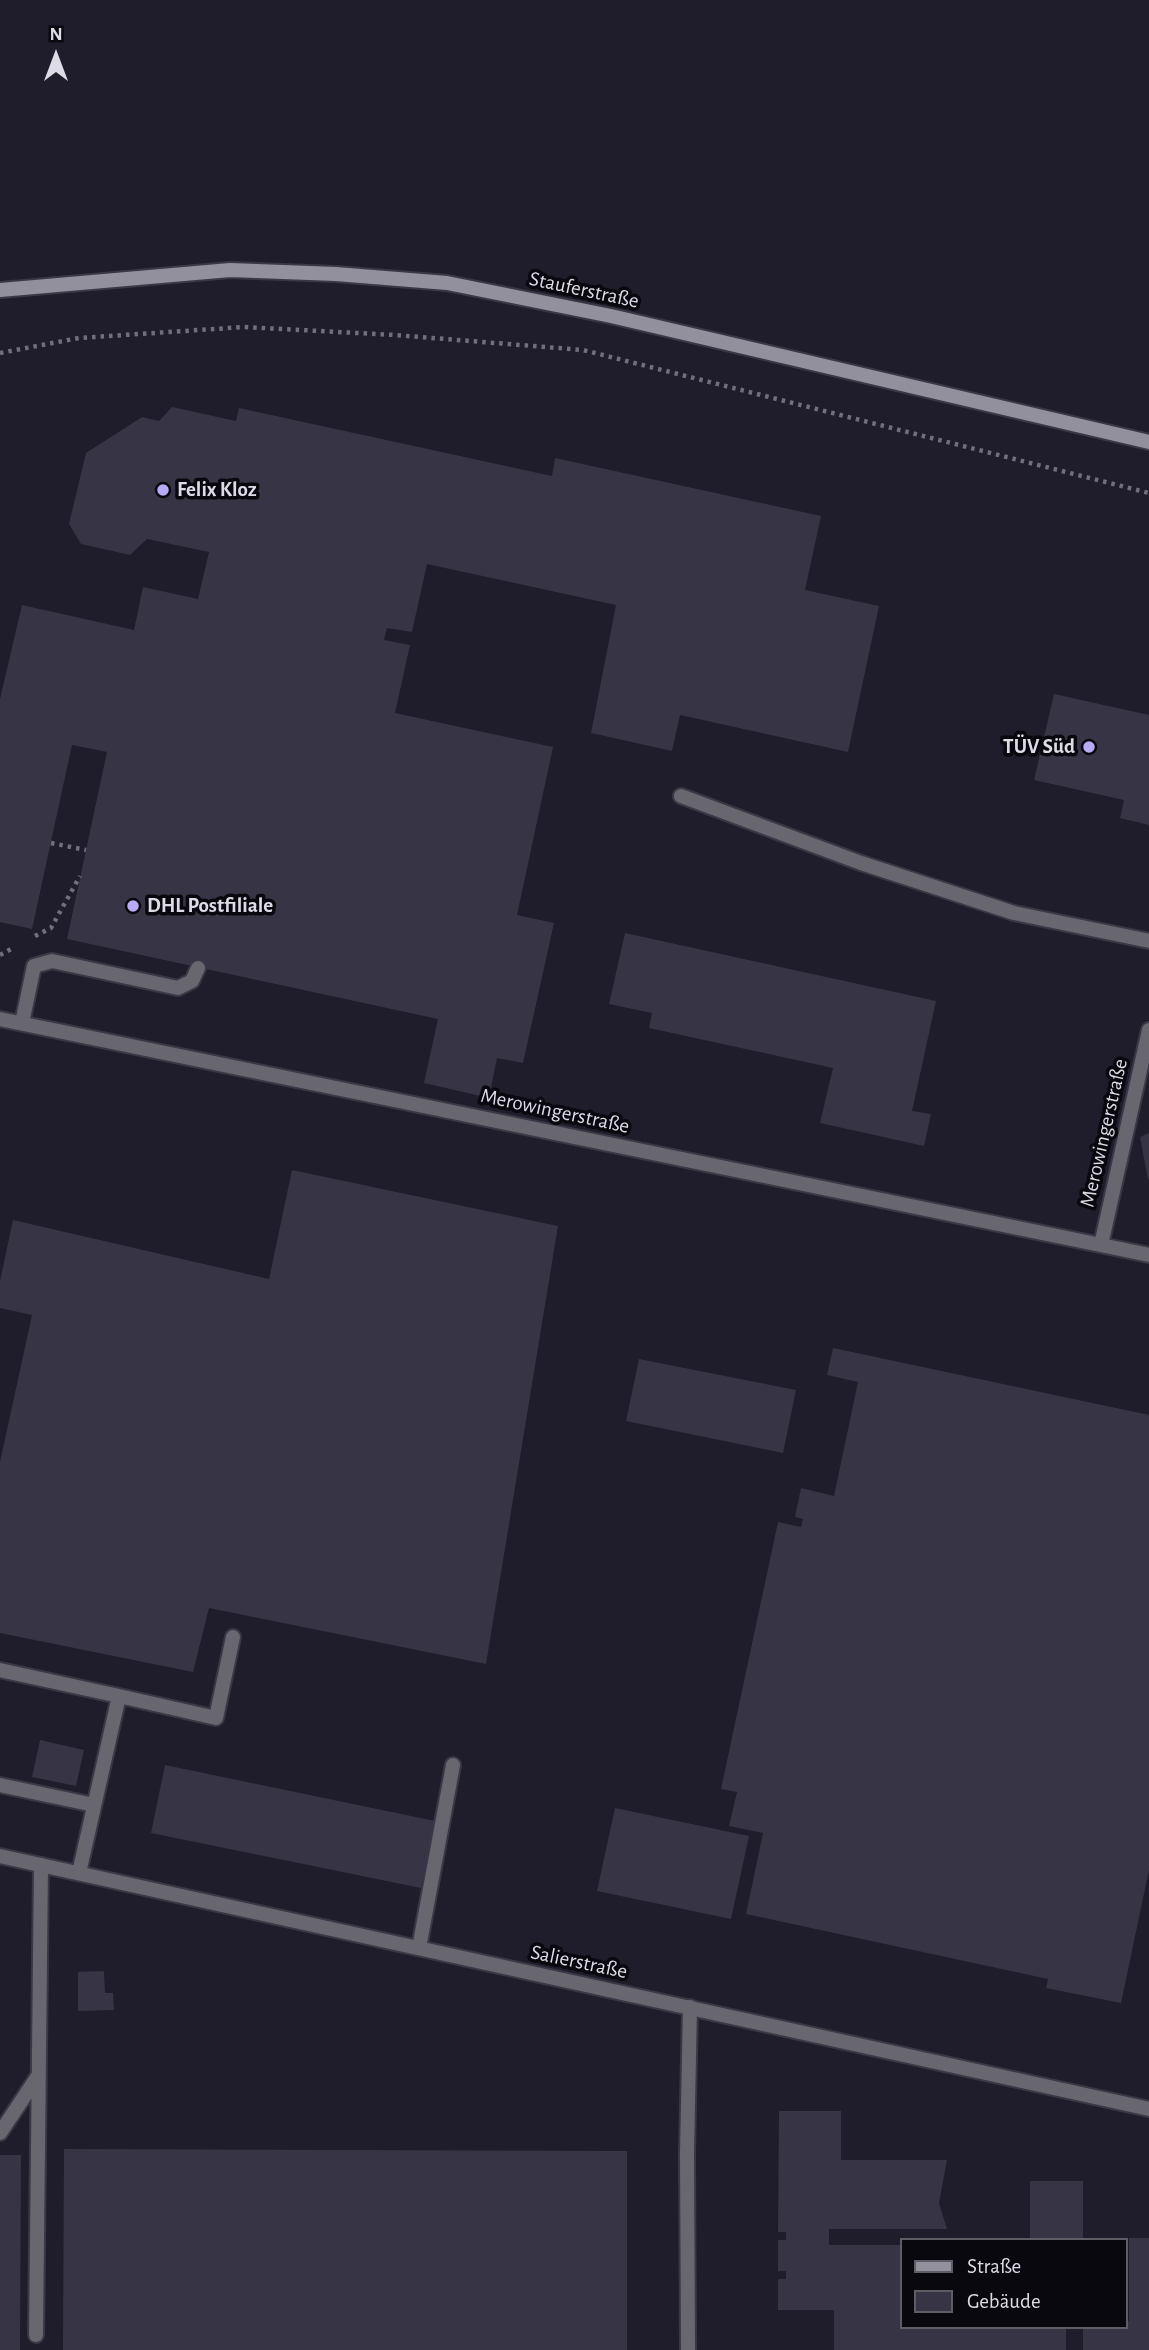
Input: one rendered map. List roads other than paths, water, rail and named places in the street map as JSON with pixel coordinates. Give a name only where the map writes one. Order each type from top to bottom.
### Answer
[{"type":"main road","name":"Stauferstraße","points":[[0,290],[230,270],[336,274],[447,283],[624,319],[1149,442]]},
{"type":"street","points":[[681,796],[861,863],[1014,913],[1149,941]]},
{"type":"street","points":[[22,1023],[34,966],[52,961],[177,988],[192,981],[198,968]]},
{"type":"street","name":"Merowingerstraße","points":[[0,1019],[1149,1255]]},
{"type":"street","name":"Merowingerstraße","points":[[1101,1245],[1149,1030]]},
{"type":"street","points":[[0,1670],[216,1718],[233,1636]]},
{"type":"street","points":[[79,1873],[118,1696]]},
{"type":"street","points":[[419,1948],[453,1765]]},
{"type":"street","points":[[0,1785],[94,1805]]},
{"type":"street","name":"Salierstraße","points":[[0,1856],[1149,2109]]},
{"type":"street","points":[[37,2335],[41,1865]]},
{"type":"street","points":[[688,2350],[687,2153],[690,2007]]},
{"type":"street","points":[[0,2133],[39,2075]]},
{"type":"place","name":"Felix Kloz","points":[[163,490]]},
{"type":"place","name":"TÜV Süd","points":[[1089,747]]},
{"type":"place","name":"DHL Postfiliale","points":[[133,906]]}]
